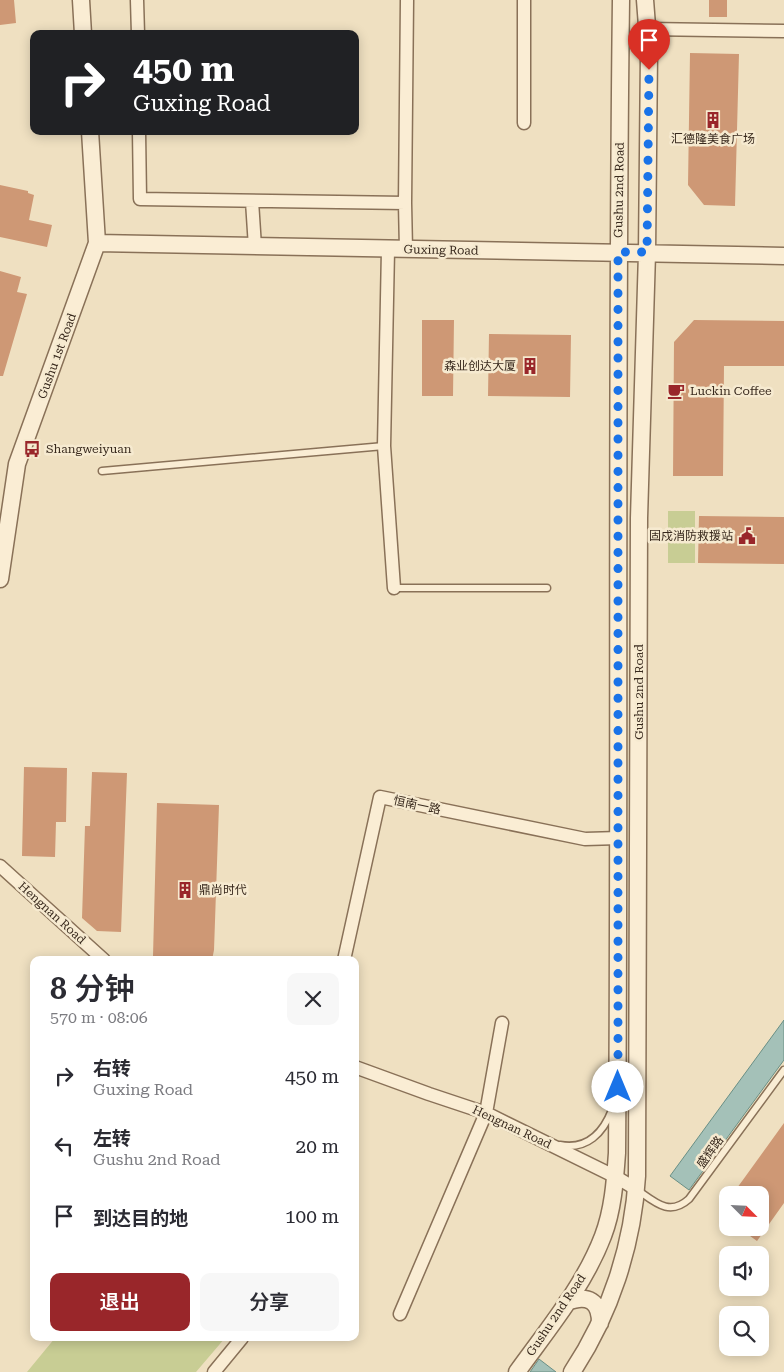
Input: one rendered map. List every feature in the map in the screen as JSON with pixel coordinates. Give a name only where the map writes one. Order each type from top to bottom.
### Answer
[{"type":"street","points":[[81,0],[83,30]]},
{"type":"street","points":[[137,0],[138,30]]},
{"type":"street","points":[[406,250],[407,0]]},
{"type":"street","points":[[524,0],[524,123]]},
{"type":"street","name":"Gushu 2nd Road","points":[[517,1372],[568,1302],[588,1268],[603,1236],[612,1206],[616,1177],[619,838],[618,252],[621,0]]},
{"type":"street","name":"Gushu 2nd Road","points":[[572,1372],[583,1356],[600,1323],[616,1280],[625,1250],[636,1189],[639,528],[647,252],[649,52],[645,0]]},
{"type":"street","points":[[647,29],[784,31]]},
{"type":"street","name":"Gushu 1st Road","points":[[0,579],[18,464],[98,244],[90,135]]},
{"type":"street","points":[[139,135],[140,199],[405,203]]},
{"type":"street","points":[[252,201],[255,247]]},
{"type":"street","name":"Guxing Road","points":[[98,244],[388,250],[647,252],[784,256]]},
{"type":"street","points":[[388,250],[384,446],[394,588]]},
{"type":"street","name":"恒南一路","points":[[345,956],[380,797],[586,839],[619,838]]},
{"type":"street","name":"Hengnan Road","points":[[0,866],[100,956]]},
{"type":"street","points":[[400,1314],[486,1113],[502,1023]]},
{"type":"street","name":"Hengnan Road","points":[[359,1068],[486,1113],[616,1177],[636,1189]]},
{"type":"street","points":[[568,1302],[584,1298],[592,1301],[600,1312],[600,1323]]},
{"type":"street","points":[[214,1372],[240,1341]]},
{"type":"lane","points":[[102,471],[384,446]]},
{"type":"lane","points":[[394,588],[547,588]]},
{"type":"lane","name":"盛辉路","points":[[636,1189],[662,1206],[669,1208],[684,1204],[784,1070]]},
{"type":"lane","points":[[547,1143],[573,1147],[593,1139],[602,1131],[608,1120],[614,1106],[618,1087]]},
{"type":"green space","points":[[668,511],[695,511],[695,563],[668,563]]},
{"type":"green space","points":[[53,1341],[222,1341],[196,1372],[27,1372]]},
{"type":"water","points":[[784,1020],[784,1060],[689,1190],[670,1176]]},
{"type":"water","points":[[539,1359],[556,1372],[530,1372]]},
{"type":"building","points":[[0,0],[14,0],[16,23],[0,25]]},
{"type":"building","points":[[709,0],[727,0],[727,17],[709,17]]},
{"type":"building","name":"汇德隆美食广场","points":[[690,53],[739,54],[735,206],[704,205],[688,185]]},
{"type":"building","points":[[0,185],[28,191],[28,193],[34,195],[29,220],[52,225],[47,247],[0,237]]},
{"type":"building","points":[[0,271],[21,277],[17,292],[27,294],[3,376],[0,376]]},
{"type":"building","points":[[422,320],[454,320],[453,396],[422,396]]},
{"type":"building","points":[[694,320],[784,321],[784,366],[724,366],[723,476],[673,476],[674,342]]},
{"type":"building","name":"森业创达大厦","points":[[489,334],[571,335],[570,397],[488,396]]},
{"type":"building","points":[[699,516],[784,517],[784,564],[698,563]]},
{"type":"building","points":[[24,767],[67,768],[66,822],[56,822],[55,857],[22,856]]},
{"type":"building","points":[[92,772],[127,773],[121,932],[97,931],[82,918],[85,826],[90,826]]},
{"type":"building","name":"鼎尚时代","points":[[157,803],[219,805],[213,956],[153,956]]},
{"type":"building","points":[[784,1123],[784,1203],[769,1224],[769,1186],[738,1186]]},
{"type":"building","points":[[750,1236],[761,1236],[757,1241]]},
{"type":"place","name":"汇德隆美食广场","points":[[713,120]]},
{"type":"place","name":"森业创达大厦","points":[[530,366]]},
{"type":"place","name":"Luckin Coffee","points":[[676,391]]},
{"type":"place","name":"Shangweiyuan","points":[[32,449]]},
{"type":"place","name":"固戍消防救援站","points":[[747,536]]},
{"type":"place","name":"鼎尚时代","points":[[185,890]]},
{"type":"route","points":[[618,1087],[618,252],[647,252],[649,70]]}]
